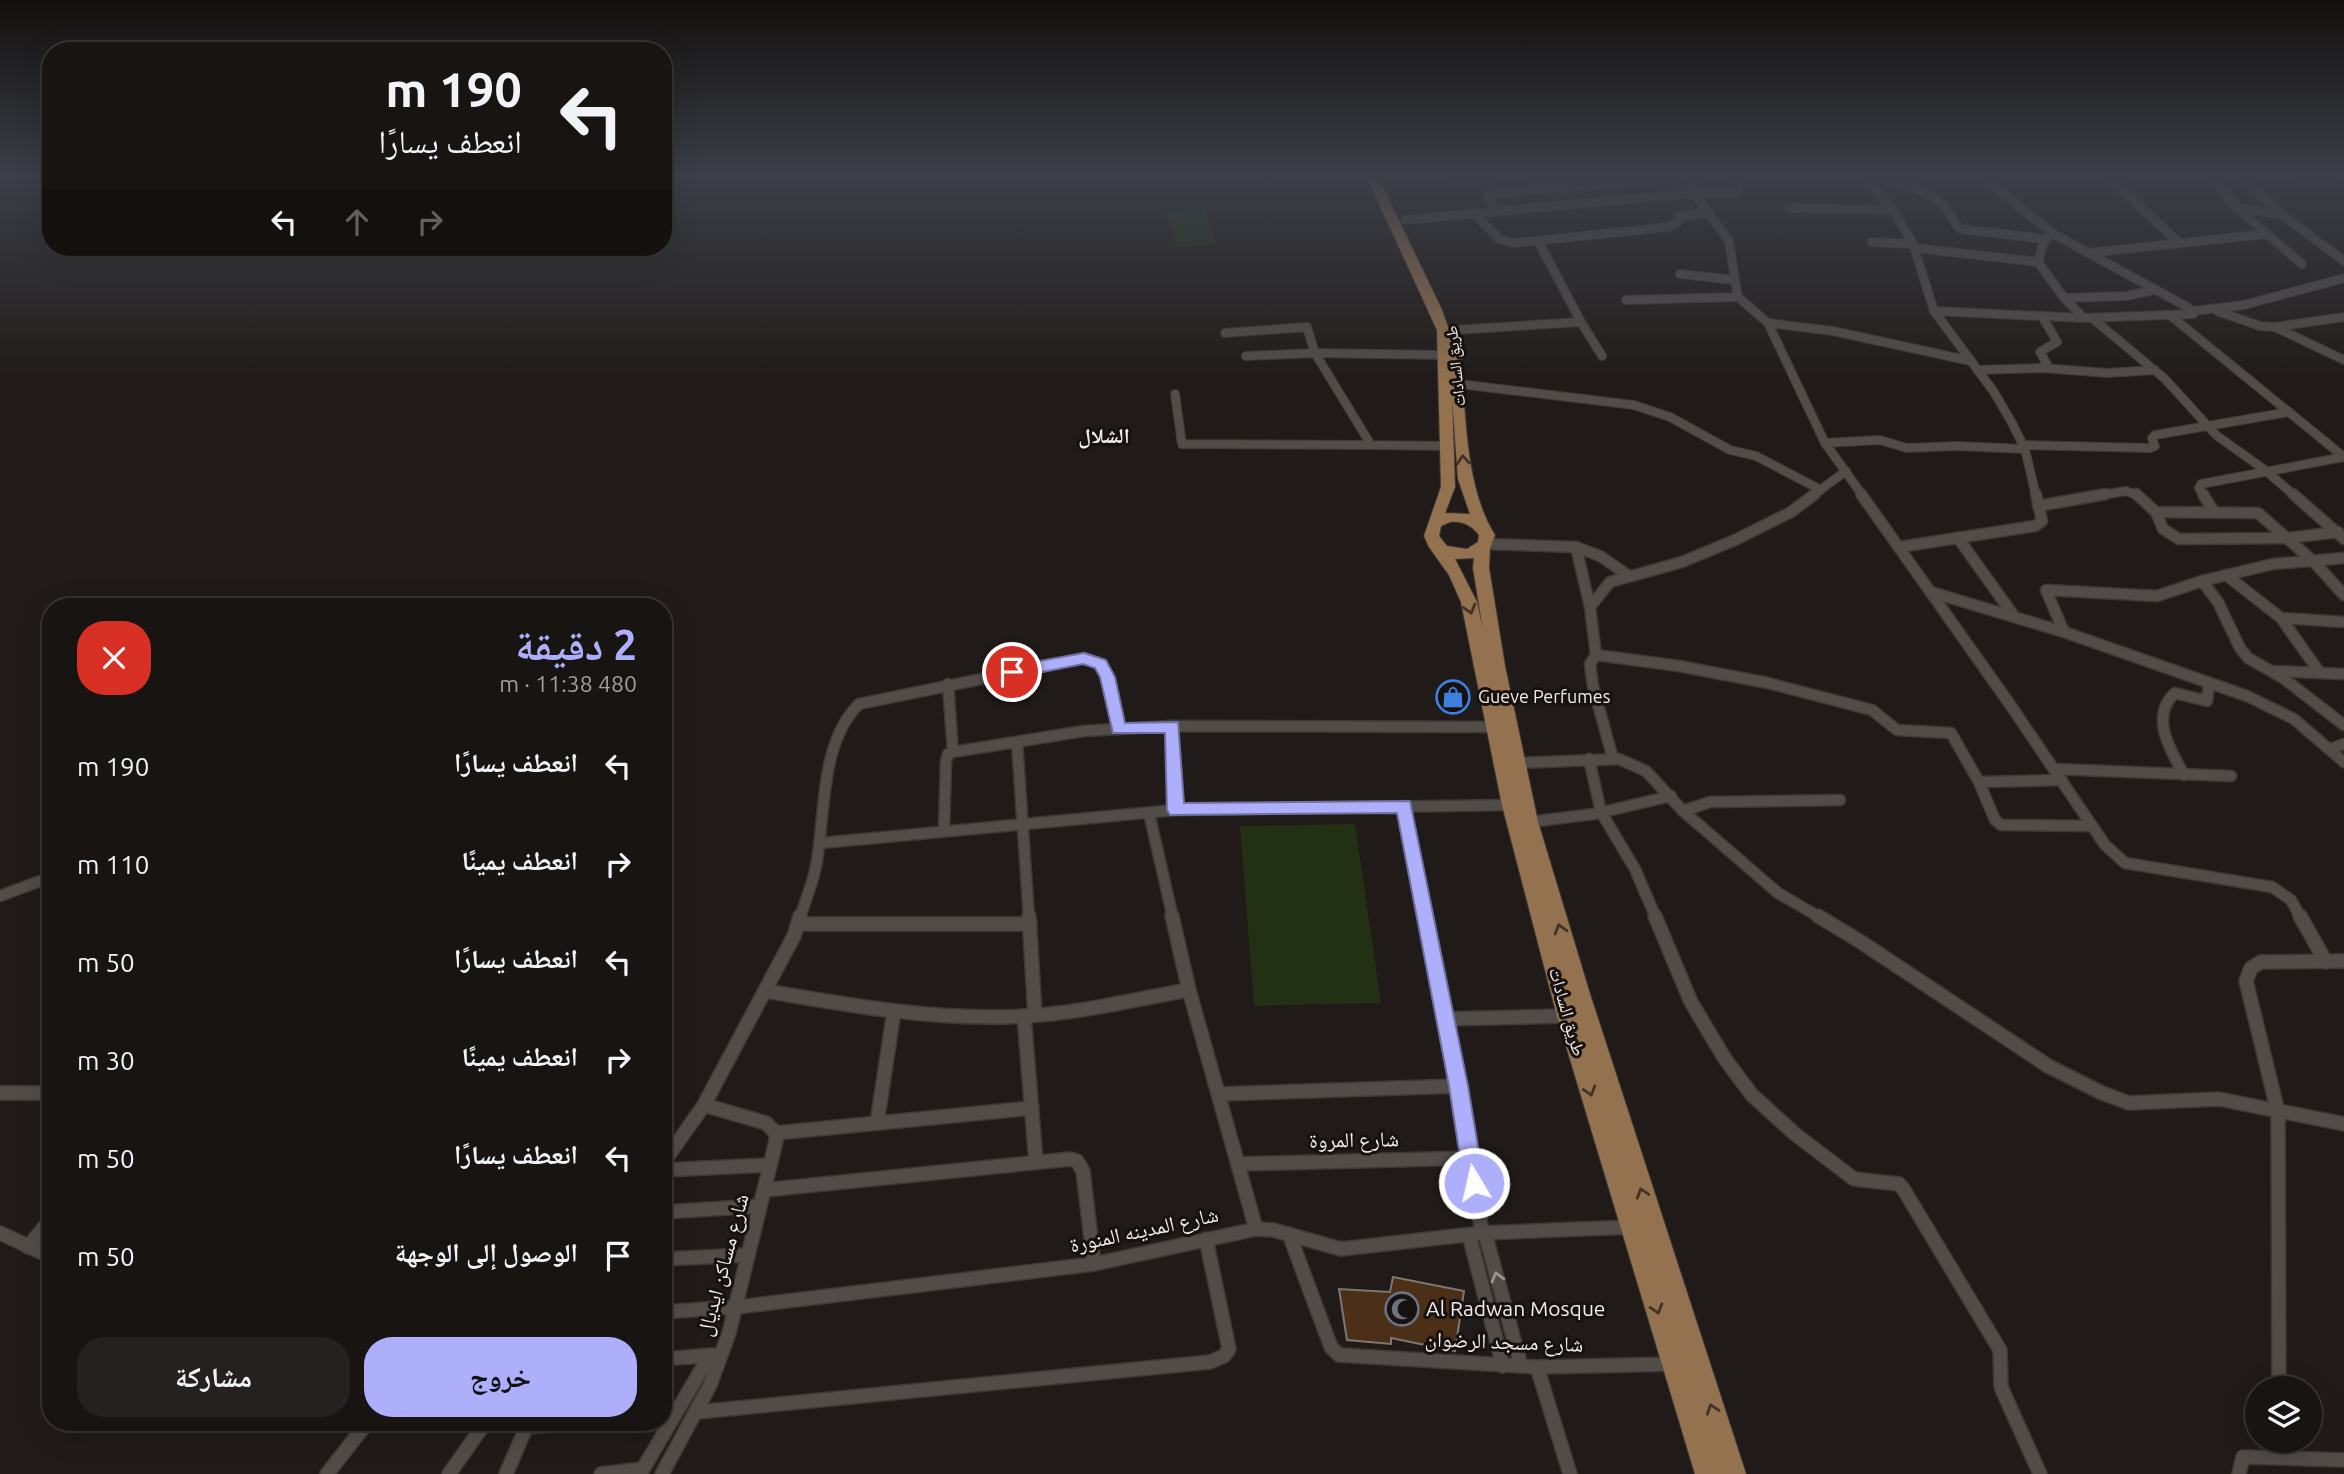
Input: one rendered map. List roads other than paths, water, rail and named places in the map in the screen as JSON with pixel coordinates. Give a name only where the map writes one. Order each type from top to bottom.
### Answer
[{"type":"main road","name":"طريق السادات","points":[[1404,244],[1443,330],[1448,487],[1436,522]]},
{"type":"main road","name":"طريق السادات","points":[[1416,244],[1454,330],[1465,479],[1481,526]]},
{"type":"main road","points":[[1454,516],[1469,519],[1481,526],[1487,535],[1483,546],[1462,554],[1440,548],[1430,535],[1436,522],[1454,516]]},
{"type":"main road","name":"طريق السادات","points":[[1483,546],[1482,575],[1529,822],[1584,1007],[1733,1474]]},
{"type":"main road","name":"طريق السادات","points":[[1440,548],[1457,574],[1469,602],[1511,805],[1567,1016],[1708,1474]]},
{"type":"street","points":[[1539,244],[1602,356]]},
{"type":"street","points":[[1729,244],[1738,298]]},
{"type":"street","points":[[1891,244],[2038,262],[2064,298],[2155,370],[2207,427],[2341,534]]},
{"type":"street","points":[[2038,262],[2046,244]]},
{"type":"street","points":[[2066,244],[2193,311],[2279,297],[2344,278]]},
{"type":"street","points":[[2086,253],[2172,244]]},
{"type":"street","points":[[2278,244],[2302,264]]},
{"type":"street","points":[[2321,244],[2344,261]]},
{"type":"street","points":[[1899,547],[2039,524],[2042,521],[2024,447],[2000,402],[1934,311],[1914,246]]},
{"type":"street","points":[[1680,274],[1735,280]]},
{"type":"street","points":[[2064,298],[2126,296],[2154,290]]},
{"type":"street","points":[[1626,299],[1738,298],[1768,323],[1825,443],[2055,769],[2105,845],[2125,863],[2272,887],[2283,892],[2291,900],[2326,962]]},
{"type":"street","points":[[2214,309],[2260,326],[2275,327],[2344,317]]},
{"type":"street","points":[[1934,311],[2088,318],[2188,316],[2193,314],[2193,311]]},
{"type":"street","points":[[2042,316],[2057,342],[2040,352],[2049,368]]},
{"type":"street","points":[[2171,316],[2344,457]]},
{"type":"street","points":[[1454,330],[1581,322]]},
{"type":"street","points":[[1768,323],[1833,331],[1970,361]]},
{"type":"street","points":[[1226,333],[1307,327],[1315,353],[1371,445]]},
{"type":"street","points":[[2275,327],[2344,360]]},
{"type":"street","points":[[1246,356],[1315,353],[1445,355]]},
{"type":"street","points":[[1977,370],[2049,368],[2107,373],[2155,370]]},
{"type":"street","points":[[1459,384],[1634,405],[1670,417],[1730,450],[1756,456],[1821,490]]},
{"type":"street","points":[[1175,394],[1182,444],[1447,446]]},
{"type":"street","points":[[1825,443],[1880,440],[1907,448],[2150,448],[2155,446],[2152,438],[2155,435],[2289,412]]},
{"type":"street","points":[[2214,512],[2199,488],[2201,484],[2344,457]]},
{"type":"street","points":[[1590,607],[1610,582],[1709,552],[1791,512],[1846,471]]},
{"type":"street","points":[[2038,506],[2126,491],[2135,494],[2156,512],[2262,514],[2313,561],[2344,595]]},
{"type":"street","points":[[2156,512],[2157,521],[2168,534],[2179,540],[2341,534]]},
{"type":"street","points":[[1958,538],[2014,616]]},
{"type":"street","points":[[1483,546],[1576,547],[1600,555],[1629,576]]},
{"type":"street","points":[[1576,547],[1590,607],[1597,655],[1590,664],[1593,686],[1613,759]]},
{"type":"street","points":[[2064,632],[2046,590],[2157,596],[2202,581],[2273,564],[2344,558]]},
{"type":"street","points":[[2226,575],[2281,618],[2320,673]]},
{"type":"street","points":[[2202,581],[2218,602],[2240,648],[2256,665],[2283,678],[2344,725]]},
{"type":"street","points":[[1931,592],[2064,632],[2276,709],[2294,719],[2344,762]]},
{"type":"street","points":[[2281,618],[2344,622]]},
{"type":"street","points":[[1597,655],[1679,666],[1769,683],[1872,710],[1897,730],[1951,733],[1979,782],[1995,820],[2004,827],[2092,825]]},
{"type":"street","points":[[672,1150],[704,1105],[799,924],[813,885],[831,760],[852,711],[870,700],[1084,658],[1101,664],[1108,677],[1119,729]]},
{"type":"street","points":[[2268,670],[2344,674]]},
{"type":"street","points":[[2184,775],[2166,742],[2161,718],[2175,693],[2207,701],[2209,683]]},
{"type":"street","points":[[948,684],[953,752]]},
{"type":"street","points":[[944,831],[946,761],[948,754],[953,752],[1084,731],[1172,726],[1494,727]]},
{"type":"street","points":[[1172,726],[1176,810]]},
{"type":"street","points":[[1017,741],[1030,924],[1032,1108],[1036,1162]]},
{"type":"street","points":[[2331,750],[2344,744]]},
{"type":"street","points":[[1589,759],[1601,812],[1635,869],[1691,1002],[1725,1059],[1752,1095],[1795,1134],[1854,1179],[1899,1184],[1910,1198],[2000,1350],[2004,1361],[1999,1377],[2001,1387],[2040,1474]]},
{"type":"street","points":[[1516,763],[1613,759],[1646,771],[1683,811],[1778,893],[1861,942],[2048,1066],[2102,1093],[2129,1103],[2218,1099],[2344,1124]]},
{"type":"street","points":[[2055,769],[2231,776]]},
{"type":"street","points":[[1979,782],[2062,780]]},
{"type":"street","points":[[1529,822],[1601,812],[1671,796]]},
{"type":"street","points":[[1683,811],[1710,802],[1840,800]]},
{"type":"street","points":[[821,843],[1176,810],[1511,805]]},
{"type":"street","points":[[1404,806],[1459,1086],[1479,1234],[1503,1366]]},
{"type":"street","points":[[1149,813],[1189,990],[1256,1229]]},
{"type":"street","points":[[0,896],[42,880]]},
{"type":"street","points":[[799,924],[1030,924]]},
{"type":"street","points":[[2279,1376],[2278,1112],[2246,981],[2251,968],[2261,962],[2344,961]]},
{"type":"street","points":[[766,991],[894,1011],[961,1016],[1030,1015],[1189,990]]},
{"type":"street","points":[[877,1123],[894,1011]]},
{"type":"street","points":[[1445,1019],[1567,1016]]},
{"type":"street","points":[[1219,1094],[1459,1086]]},
{"type":"street","points":[[0,1093],[42,1094]]},
{"type":"street","points":[[704,1105],[766,1123],[776,1133],[1032,1108]]},
{"type":"street","name":"شارع مساكن ايديال","points":[[662,1474],[697,1412],[716,1354],[737,1307],[776,1133]]},
{"type":"street","name":"شارع المروة","points":[[1238,1164],[1470,1158]]},
{"type":"street","points":[[764,1190],[1070,1159],[1081,1166],[1094,1264]]},
{"type":"street","points":[[672,1170],[770,1165]]},
{"type":"street","points":[[672,1211],[760,1206]]},
{"type":"street","name":"شارع المدينه المنورة","points":[[672,1311],[737,1307],[1094,1264],[1256,1229],[1289,1234],[1312,1244],[1341,1249],[1479,1234],[1631,1227]]},
{"type":"street","points":[[29,1247],[42,1230]]},
{"type":"street","points":[[0,1233],[42,1253]]},
{"type":"street","name":"شارع مسجد الرضوان","points":[[1289,1234],[1335,1353],[1503,1366],[1674,1363]]},
{"type":"street","points":[[1479,1234],[1521,1366]]},
{"type":"street","points":[[697,1412],[1210,1362],[1224,1356],[1228,1349],[1206,1239]]},
{"type":"street","points":[[672,1259],[748,1255]]},
{"type":"street","points":[[672,1358],[716,1354]]},
{"type":"street","points":[[672,1410],[716,1354]]},
{"type":"street","points":[[1537,1367],[1570,1474]]},
{"type":"street","points":[[327,1474],[361,1431]]},
{"type":"street","points":[[449,1474],[479,1431]]},
{"type":"street","points":[[506,1474],[524,1431]]},
{"type":"street","points":[[601,1474],[641,1472],[661,1431]]},
{"type":"street","points":[[2280,1453],[2280,1458]]},
{"type":"street","points":[[2239,1474],[2243,1457],[2344,1460]]},
{"type":"place","name":"Gueve Perfumes","points":[[1453,697]]},
{"type":"place","name":"Al Radwan Mosque","points":[[1402,1309]]},
{"type":"district","name":"الشلال","points":[[1104,436]]}]
